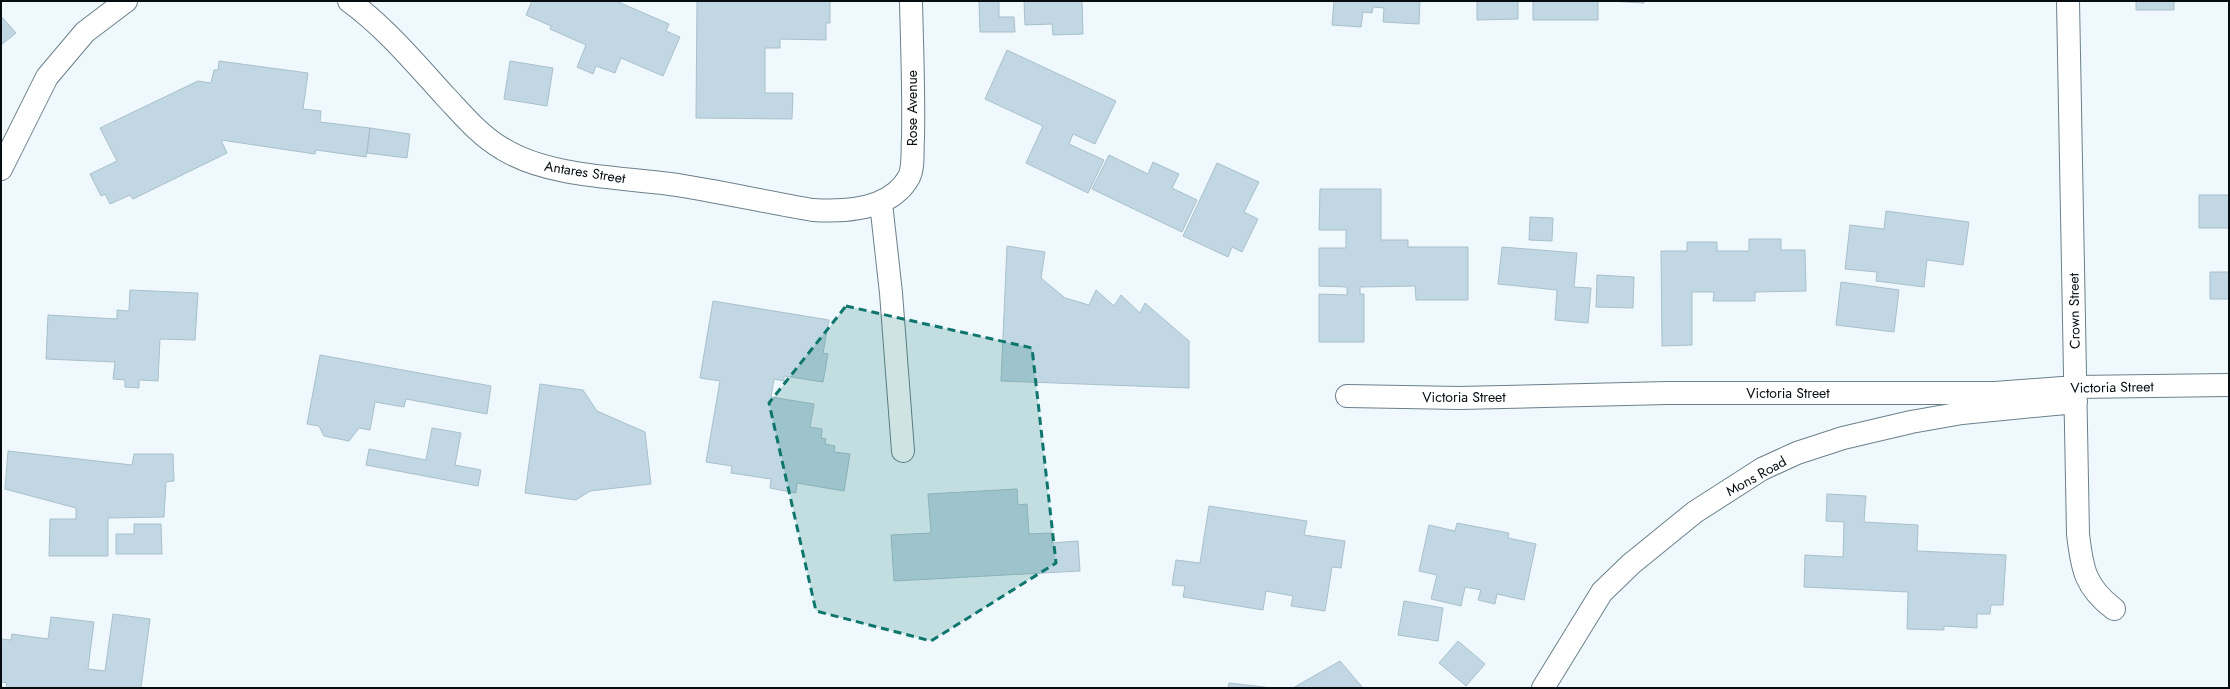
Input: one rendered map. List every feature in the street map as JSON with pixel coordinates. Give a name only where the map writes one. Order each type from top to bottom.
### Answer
[{"type":"street","points":[[1,170],[47,77],[85,32],[126,1]]},
{"type":"street","name":"Antares Street","points":[[348,1],[360,9],[398,45],[480,133],[503,149],[529,162],[558,170],[672,184],[813,210],[846,211],[881,203]]},
{"type":"street","name":"Rose Avenue","points":[[881,203],[898,190],[909,177],[912,162],[911,1]]},
{"type":"street","name":"Crown Street","points":[[2068,1],[2076,394],[2076,504],[2080,556],[2090,586],[2098,597],[2114,609]]},
{"type":"street","points":[[881,203],[891,293],[903,451]]},
{"type":"street","name":"Victoria Street","points":[[1348,396],[1459,398],[1667,393],[2076,394],[2229,385]]},
{"type":"street","name":"Mons Road","points":[[1543,688],[1602,592],[1631,564],[1695,512],[1762,469],[1797,454],[1843,438],[1911,422],[2076,394]]},
{"type":"highlighted area","points":[[846,306],[1032,348],[1056,563],[931,641],[816,611],[769,403]]},
{"type":"building","points":[[532,1],[616,1],[669,24],[666,31],[680,37],[663,76],[621,58],[615,73],[596,66],[593,74],[577,67],[586,45],[550,29],[551,26],[526,15]]},
{"type":"building","points":[[697,1],[830,1],[830,23],[826,23],[826,40],[780,39],[780,48],[765,48],[765,93],[793,93],[792,119],[696,118]]},
{"type":"building","points":[[979,1],[999,1],[999,17],[1014,17],[1015,32],[980,32]]},
{"type":"building","points":[[1024,1],[1082,1],[1083,34],[1053,35],[1052,24],[1025,25]]},
{"type":"building","points":[[1334,1],[1420,1],[1419,24],[1383,22],[1384,8],[1373,7],[1372,13],[1363,12],[1361,27],[1332,25]]},
{"type":"building","points":[[1477,1],[1518,1],[1518,19],[1477,20]]},
{"type":"building","points":[[1533,1],[1598,1],[1598,20],[1533,20]]},
{"type":"building","points":[[1607,1],[1644,1],[1644,3]]},
{"type":"building","points":[[2136,1],[2174,1],[2174,10],[2136,10]]},
{"type":"building","points":[[1,16],[16,33],[1,45]]},
{"type":"building","points":[[1007,50],[1116,101],[1095,144],[1073,134],[1069,144],[1104,160],[1088,193],[1026,163],[1043,126],[985,99]]},
{"type":"building","points":[[219,61],[308,73],[303,109],[321,111],[320,122],[370,128],[366,157],[316,150],[315,154],[221,140],[227,153],[133,199],[130,195],[110,204],[105,194],[101,196],[90,174],[117,161],[100,128],[198,81],[211,83],[214,70],[218,70]]},
{"type":"building","points":[[510,61],[553,68],[547,106],[504,99]]},
{"type":"building","points":[[370,128],[410,134],[407,158],[367,153]]},
{"type":"building","points":[[1109,155],[1148,174],[1153,162],[1179,174],[1172,188],[1197,200],[1182,232],[1092,189]]},
{"type":"building","points":[[1217,163],[1259,182],[1244,212],[1258,219],[1242,252],[1232,247],[1228,257],[1183,236]]},
{"type":"building","points":[[1320,189],[1381,189],[1381,240],[1408,240],[1408,247],[1468,247],[1468,300],[1416,300],[1415,286],[1360,287],[1360,294],[1364,294],[1364,342],[1319,342],[1319,294],[1347,295],[1347,287],[1319,286],[1319,248],[1346,248],[1346,230],[1319,230]]},
{"type":"building","points":[[2199,195],[2229,195],[2229,228],[2199,228]]},
{"type":"building","points":[[1886,211],[1969,222],[1963,265],[1927,260],[1924,287],[1876,281],[1877,272],[1845,269],[1850,225],[1884,229]]},
{"type":"building","points":[[1530,217],[1553,218],[1552,241],[1529,240]]},
{"type":"building","points":[[1749,239],[1781,239],[1781,250],[1805,250],[1806,291],[1755,292],[1755,301],[1713,301],[1714,292],[1692,292],[1692,345],[1662,346],[1661,251],[1687,251],[1687,242],[1717,242],[1717,251],[1749,251]]},
{"type":"building","points":[[1007,246],[1045,252],[1041,278],[1065,298],[1089,305],[1096,290],[1114,306],[1121,295],[1140,313],[1145,303],[1189,341],[1189,388],[1001,381]]},
{"type":"building","points":[[1502,247],[1577,253],[1574,287],[1591,288],[1588,323],[1555,320],[1557,290],[1498,284]]},
{"type":"building","points":[[2210,272],[2229,272],[2229,299],[2210,299]]},
{"type":"building","points":[[1597,275],[1634,277],[1633,308],[1596,307]]},
{"type":"building","points":[[1841,282],[1899,290],[1894,332],[1836,325]]},
{"type":"building","points":[[130,290],[198,293],[195,340],[160,339],[158,381],[139,380],[139,388],[125,387],[125,380],[113,379],[115,362],[46,359],[48,315],[117,319],[117,310],[129,311]]},
{"type":"building","points":[[713,301],[829,320],[823,353],[828,354],[823,382],[784,376],[784,381],[774,379],[771,397],[814,404],[810,427],[822,429],[821,438],[826,439],[825,444],[835,446],[834,452],[850,454],[844,491],[797,483],[796,493],[770,488],[771,479],[731,473],[732,466],[706,462],[720,381],[700,378]]},
{"type":"building","points":[[320,355],[491,386],[487,414],[406,399],[404,407],[375,402],[370,430],[359,428],[349,441],[324,436],[319,426],[307,424]]},
{"type":"building","points":[[540,384],[583,390],[597,411],[645,432],[651,484],[590,491],[576,500],[525,493]]},
{"type":"building","points":[[432,428],[461,433],[455,465],[481,470],[478,486],[366,465],[369,449],[426,460]]},
{"type":"building","points":[[8,451],[132,465],[134,454],[173,454],[174,481],[166,482],[164,517],[108,518],[108,556],[49,556],[50,519],[76,519],[76,508],[5,489]]},
{"type":"building","points":[[1017,489],[1018,505],[1027,504],[1029,534],[1051,533],[1052,543],[1078,541],[1080,571],[894,581],[891,535],[931,533],[928,494]]},
{"type":"building","points":[[1827,494],[1866,496],[1864,522],[1918,525],[1917,551],[2006,555],[2003,605],[1991,605],[1990,614],[1977,614],[1977,628],[1944,626],[1944,630],[1907,629],[1908,592],[1804,587],[1805,555],[1843,557],[1844,522],[1826,521]]},
{"type":"building","points":[[1209,506],[1307,521],[1304,535],[1345,541],[1341,568],[1332,567],[1325,611],[1291,606],[1293,596],[1266,591],[1263,610],[1183,597],[1185,586],[1172,585],[1176,560],[1200,563]]},
{"type":"building","points":[[1457,523],[1509,533],[1508,538],[1536,544],[1524,600],[1497,594],[1495,604],[1478,600],[1481,590],[1465,587],[1461,606],[1431,599],[1437,575],[1419,571],[1429,525],[1455,531]]},
{"type":"building","points":[[134,524],[161,524],[162,554],[116,554],[116,534],[134,534]]},
{"type":"building","points":[[1404,601],[1443,608],[1438,641],[1398,635]]},
{"type":"building","points":[[113,614],[150,619],[141,688],[6,688],[7,683],[1,682],[1,639],[11,640],[12,634],[48,639],[51,617],[94,622],[88,669],[105,671]]},
{"type":"building","points":[[1458,641],[1485,664],[1466,686],[1439,663]]},
{"type":"building","points":[[1340,661],[1363,688],[1293,688]]},
{"type":"building","points":[[1229,683],[1272,688],[1228,688]]}]
